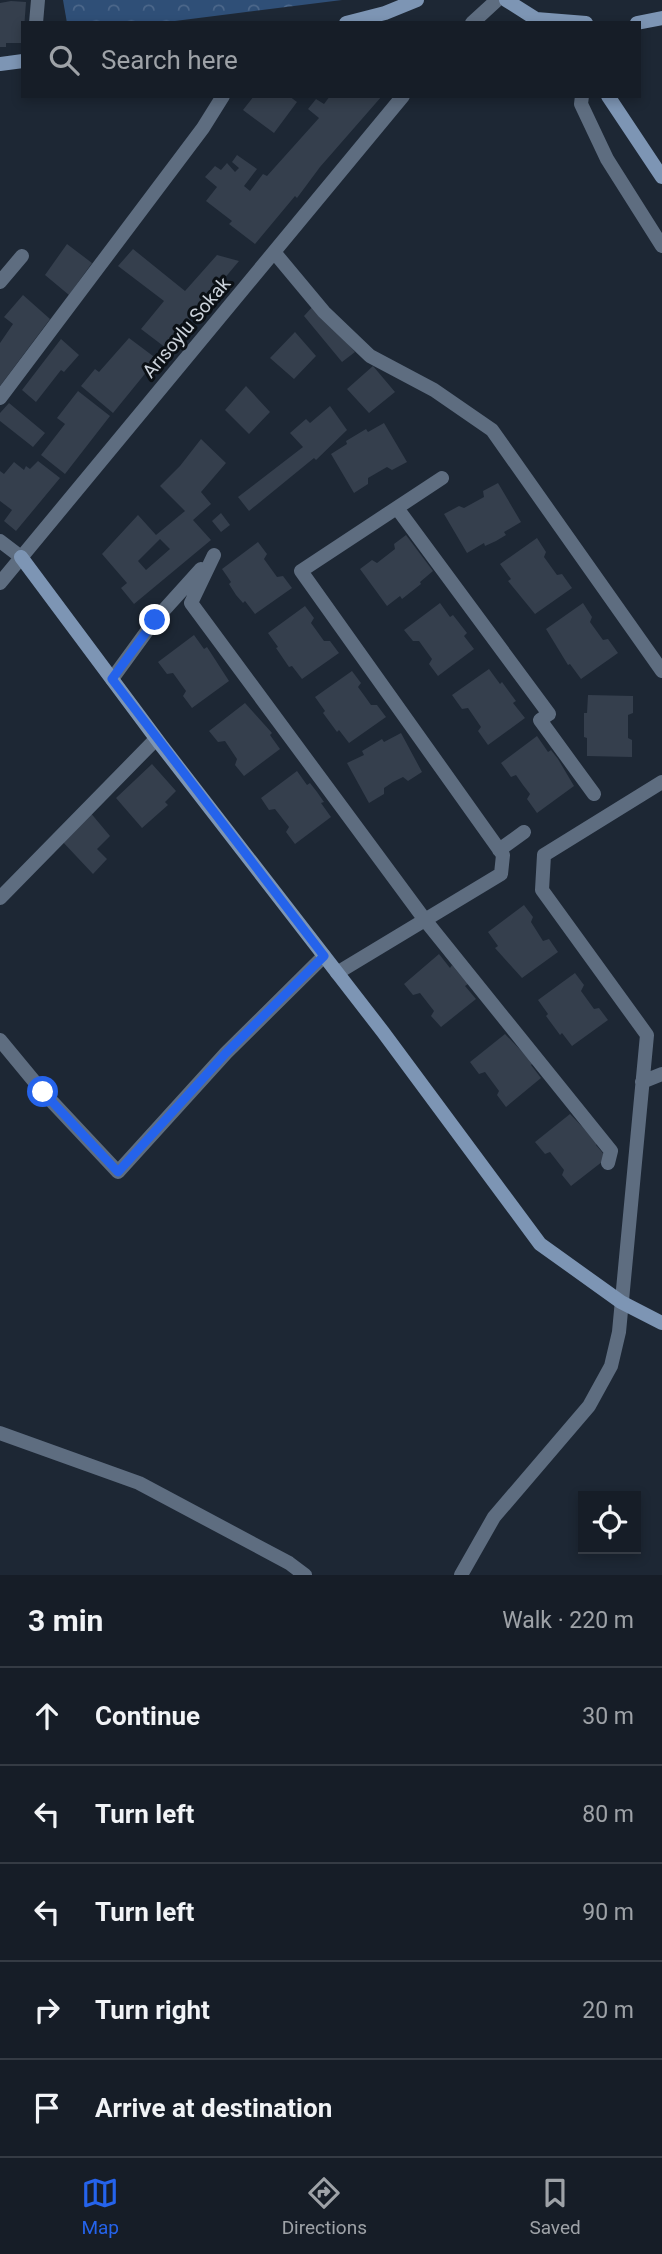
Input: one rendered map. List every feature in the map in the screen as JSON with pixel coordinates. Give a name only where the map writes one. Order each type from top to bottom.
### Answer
[{"type":"street","points":[[36,21],[38,0]]},
{"type":"street","points":[[354,21],[385,13],[416,0]]},
{"type":"street","points":[[474,21],[497,0]]},
{"type":"street","points":[[506,0],[538,21]]},
{"type":"street","points":[[641,22],[662,18]]},
{"type":"street","points":[[0,64],[21,61]]},
{"type":"street","points":[[0,398],[222,98]]},
{"type":"street","name":"Arısoylu Sokak","points":[[0,583],[401,98]]},
{"type":"street","points":[[582,98],[581,104],[607,159],[662,246]]},
{"type":"street","points":[[609,98],[662,177]]},
{"type":"street","points":[[274,252],[324,312],[370,356],[434,390],[492,430],[662,671]]},
{"type":"street","points":[[0,282],[22,256]]},
{"type":"street","points":[[337,973],[501,874],[503,855],[302,570],[442,478]]},
{"type":"street","points":[[397,508],[549,714],[540,720],[594,794]]},
{"type":"street","points":[[0,541],[21,557],[540,1244],[621,1302],[662,1322]]},
{"type":"street","points":[[112,679],[155,620],[214,555],[191,603],[425,920],[611,1151],[608,1163]]},
{"type":"street","points":[[0,898],[156,738]]},
{"type":"street","points":[[461,1575],[494,1517],[589,1406],[611,1366],[619,1332],[647,1035],[542,890],[544,855],[662,782]]},
{"type":"street","points":[[499,850],[524,832]]},
{"type":"street","points":[[0,1040],[43,1092],[118,1172],[226,1053],[324,956]]},
{"type":"street","points":[[642,1082],[662,1074]]},
{"type":"street","points":[[0,1433],[139,1483],[289,1563],[305,1575]]},
{"type":"green space","points":[[63,0],[342,0],[175,21],[67,21]]},
{"type":"building","points":[[26,2],[25,21],[21,21],[21,43],[6,43],[6,47],[0,47],[0,3]]},
{"type":"building","points":[[252,98],[292,98],[297,102],[274,133],[243,110]]},
{"type":"building","points":[[328,98],[380,98],[255,244],[229,224],[232,221],[206,201],[217,187],[205,177],[215,166],[221,170],[227,163],[235,172],[239,168],[232,162],[237,155],[257,169],[244,186],[250,191],[263,174],[267,176],[319,118],[308,109],[316,99],[324,104]]},
{"type":"building","points":[[67,244],[92,263],[69,295],[45,275]]},
{"type":"building","points":[[133,249],[185,291],[217,255],[239,261],[166,348],[141,329],[164,301],[118,266]]},
{"type":"building","points":[[23,295],[50,319],[0,386],[0,343],[13,324],[4,317]]},
{"type":"building","points":[[314,305],[355,352],[342,362],[304,316]]},
{"type":"building","points":[[295,332],[316,356],[294,379],[270,358]]},
{"type":"building","points":[[129,338],[157,359],[113,413],[81,386],[95,369],[99,372]]},
{"type":"building","points":[[61,339],[79,355],[64,372],[61,370],[36,402],[22,390]]},
{"type":"building","points":[[373,366],[395,392],[369,413],[347,389]]},
{"type":"building","points":[[246,386],[270,412],[249,434],[225,410]]},
{"type":"building","points":[[78,391],[110,416],[65,474],[41,455],[65,424],[57,418]]},
{"type":"building","points":[[9,403],[45,433],[33,447],[0,421],[0,413]]},
{"type":"building","points":[[330,406],[347,430],[316,460],[314,458],[249,511],[238,497],[303,447],[290,433],[306,419],[310,423]]},
{"type":"building","points":[[384,423],[407,462],[392,470],[387,467],[368,478],[368,484],[354,493],[331,454],[366,429],[368,432]]},
{"type":"building","points":[[201,439],[226,463],[201,492],[211,504],[193,520],[211,540],[134,604],[121,588],[127,583],[102,554],[138,515],[156,535],[185,511],[160,486]],"holes":[[[160,539],[170,549],[146,570],[138,561]]]},
{"type":"building","points":[[38,461],[60,478],[16,531],[4,521],[12,510],[0,501],[0,471],[4,474],[14,462],[24,470],[26,466],[30,469]]},
{"type":"building","points":[[498,483],[521,522],[504,532],[506,535],[496,541],[485,546],[484,543],[467,553],[444,514],[459,506],[464,508],[484,497],[483,491]]},
{"type":"building","points":[[221,513],[230,525],[221,532],[212,521]]},
{"type":"building","points":[[406,535],[433,571],[402,599],[400,596],[387,606],[360,569],[372,560],[377,563],[395,549],[394,544]]},
{"type":"building","points":[[537,538],[546,552],[544,557],[557,575],[562,574],[572,588],[535,614],[508,581],[511,579],[500,564]]},
{"type":"building","points":[[258,542],[267,554],[264,559],[277,577],[283,576],[292,588],[255,614],[245,601],[243,603],[236,595],[222,569]]},
{"type":"building","points":[[440,603],[467,633],[464,636],[474,649],[438,676],[429,664],[432,659],[419,641],[413,641],[404,630]]},
{"type":"building","points":[[583,603],[592,617],[590,622],[603,640],[608,639],[618,653],[581,679],[570,664],[568,665],[546,629]]},
{"type":"building","points":[[305,606],[314,618],[311,623],[324,641],[330,641],[339,653],[302,679],[292,666],[289,667],[268,633]]},
{"type":"building","points":[[194,635],[204,649],[207,647],[229,681],[192,708],[183,696],[186,691],[173,673],[167,674],[158,662]]},
{"type":"building","points":[[489,669],[516,701],[513,703],[525,718],[488,745],[478,731],[481,727],[468,708],[462,709],[452,695]]},
{"type":"building","points":[[352,671],[361,683],[358,687],[371,705],[377,705],[386,717],[349,743],[339,730],[337,732],[315,697]]},
{"type":"building","points":[[588,695],[633,696],[633,713],[628,715],[628,738],[632,740],[632,757],[587,756],[584,713],[587,713]]},
{"type":"building","points":[[245,703],[272,733],[270,735],[280,749],[244,776],[235,765],[237,759],[225,741],[218,742],[209,731]]},
{"type":"building","points":[[401,733],[422,772],[408,781],[403,777],[393,782],[384,788],[384,794],[369,803],[347,763],[364,755],[362,751],[382,739],[384,742]]},
{"type":"building","points":[[537,736],[548,752],[551,750],[558,759],[574,786],[537,813],[527,799],[530,794],[516,775],[511,777],[501,763]]},
{"type":"building","points":[[152,764],[176,791],[165,802],[168,805],[142,828],[116,798]]},
{"type":"building","points":[[297,771],[307,785],[310,783],[317,792],[331,817],[295,844],[286,832],[289,827],[275,809],[269,810],[261,798]]},
{"type":"building","points":[[89,811],[110,836],[97,849],[107,859],[93,874],[61,840]]},
{"type":"building","points":[[524,905],[533,917],[531,922],[543,941],[549,939],[558,952],[522,978],[495,948],[498,946],[488,932]]},
{"type":"building","points":[[439,954],[468,984],[465,986],[476,999],[441,1027],[431,1016],[434,1011],[420,993],[413,995],[404,984]]},
{"type":"building","points":[[575,973],[584,985],[581,991],[594,1009],[599,1008],[608,1020],[572,1046],[562,1033],[560,1035],[538,1000]]},
{"type":"building","points":[[505,1034],[533,1063],[531,1065],[541,1078],[506,1107],[497,1095],[499,1091],[485,1072],[479,1074],[470,1062]]},
{"type":"building","points":[[570,1114],[598,1143],[596,1145],[607,1158],[571,1186],[562,1175],[564,1170],[550,1152],[545,1154],[535,1142]]},
{"type":"route","points":[[43,1092],[118,1172],[226,1053],[324,956],[112,679],[155,620]]}]
